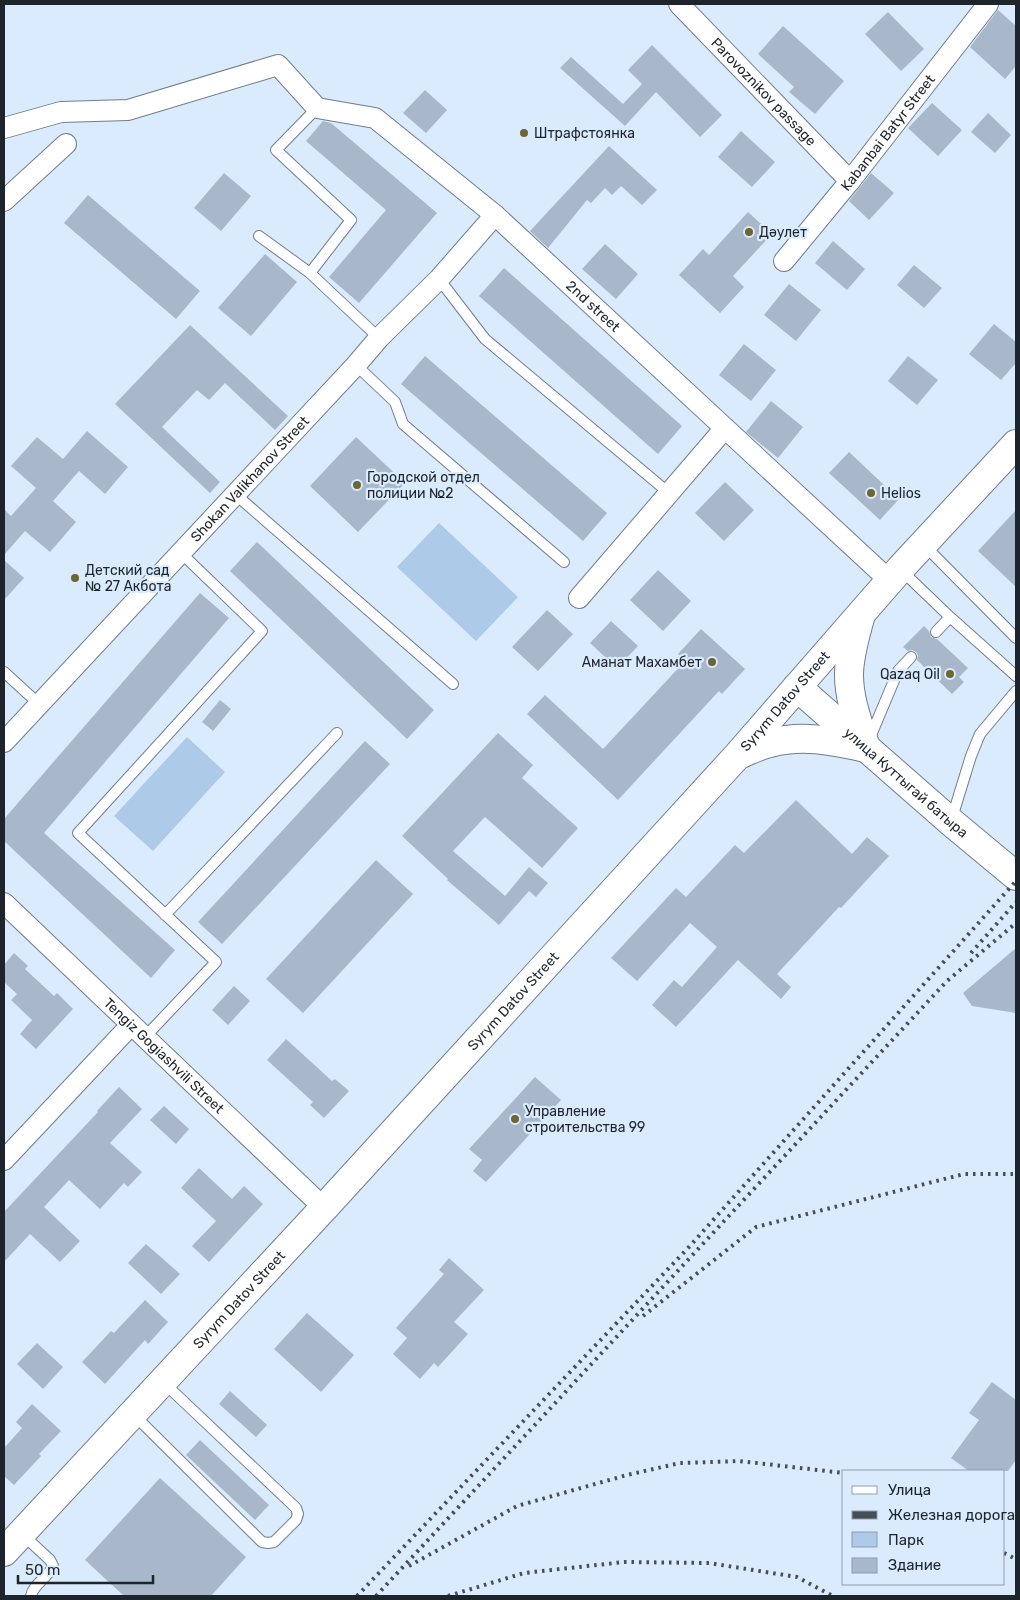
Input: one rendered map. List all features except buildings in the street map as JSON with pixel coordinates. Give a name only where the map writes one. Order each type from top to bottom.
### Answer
[{"type":"main road","name":"Syrym Datov Street","points":[[12,1543],[324,1208],[737,756],[895,575],[1016,444]]},
{"type":"main road","points":[[737,756],[768,743],[793,738],[821,739],[866,748],[853,703],[849,676],[851,650],[862,613]]},
{"type":"main road","name":"улица Куттыгай батыра","points":[[797,687],[951,822],[1016,876]]},
{"type":"street","name":"Parovoznikov passage","points":[[679,4],[850,181]]},
{"type":"street","name":"Kabanbai Batyr Street","points":[[784,260],[850,181],[988,4]]},
{"type":"street","points":[[4,128],[61,112],[128,110],[278,65],[316,108]]},
{"type":"street","name":"2nd street","points":[[316,108],[375,118],[495,215],[725,428],[895,575]]},
{"type":"street","points":[[4,201],[66,144]]},
{"type":"street","name":"Shokan Valikhanov Street","points":[[4,742],[356,365],[379,338],[439,279],[495,215]]},
{"type":"street","points":[[578,598],[725,428]]},
{"type":"street","name":"Tengiz Gogiashvili Street","points":[[4,903],[324,1208]]},
{"type":"street","points":[[4,1160],[138,1032]]},
{"type":"lane","points":[[310,273],[351,220],[276,150],[316,108]]},
{"type":"lane","points":[[259,236],[310,273],[379,338]]},
{"type":"lane","points":[[439,279],[485,339],[669,493]]},
{"type":"lane","points":[[356,365],[395,402],[403,424],[564,562]]},
{"type":"lane","points":[[235,494],[453,684]]},
{"type":"lane","points":[[923,544],[1016,638]]},
{"type":"lane","points":[[138,1032],[216,962],[78,833],[262,631],[180,552]]},
{"type":"lane","points":[[895,575],[950,617],[1016,676]]},
{"type":"lane","points":[[936,632],[950,617]]},
{"type":"lane","points":[[866,748],[898,672],[911,658]]},
{"type":"lane","points":[[4,672],[39,704]]},
{"type":"lane","points":[[951,822],[971,756],[980,734],[1016,691]]},
{"type":"lane","points":[[165,915],[337,733]]},
{"type":"lane","points":[[133,1414],[262,1542],[274,1542],[296,1520],[298,1514],[296,1508],[163,1382]]},
{"type":"lane","points":[[12,1543],[50,1560],[53,1566],[50,1573],[33,1589],[31,1596]]},
{"type":"green space","points":[[439,523],[518,597],[476,641],[397,567]]},
{"type":"green space","points":[[187,737],[225,772],[153,851],[114,816]]},
{"type":"railway","points":[[357,1596],[689,1247],[1016,881]]},
{"type":"railway","points":[[971,953],[1016,902]]},
{"type":"railway","points":[[376,1596],[947,981],[1016,923]]},
{"type":"railway","points":[[643,1316],[756,1227],[964,1174],[1016,1174]]},
{"type":"railway","points":[[409,1566],[517,1506],[627,1475],[680,1463],[739,1461],[842,1473]]},
{"type":"railway","points":[[1005,1554],[1016,1559]]},
{"type":"railway","points":[[448,1596],[524,1573],[624,1562],[709,1563],[797,1577],[833,1596]]},
{"type":"place","name":"Штрафстоянка","points":[[524,133]]},
{"type":"place","name":"Дәулет","points":[[749,232]]},
{"type":"place","name":"Городской отдел полиции №2","points":[[357,485]]},
{"type":"place","name":"Helios","points":[[871,493]]},
{"type":"place","name":"Детский сад № 27 Акбота","points":[[75,578]]},
{"type":"place","name":"Аманат Махамбет","points":[[712,662]]},
{"type":"place","name":"Qazaq Oil","points":[[950,674]]},
{"type":"place","name":"Управление строительства 99","points":[[515,1119]]}]
